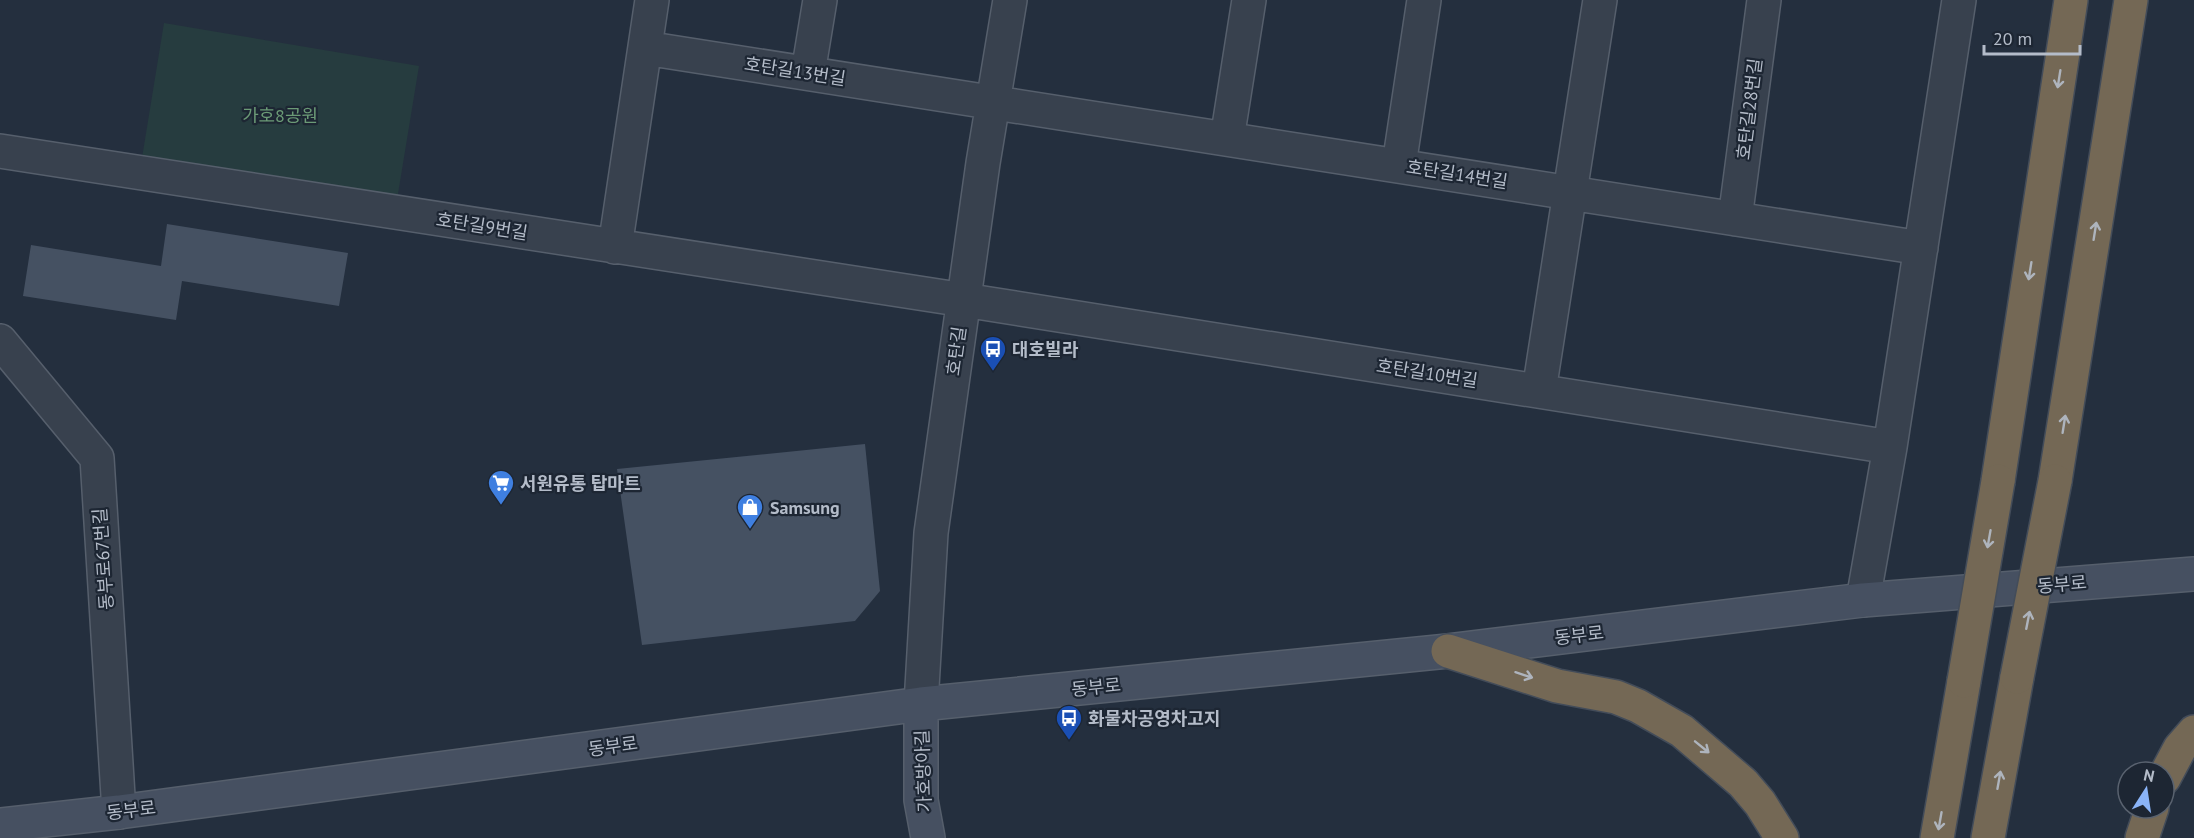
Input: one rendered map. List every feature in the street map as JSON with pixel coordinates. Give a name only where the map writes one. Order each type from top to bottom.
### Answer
[{"type":"highway","points":[[1937,838],[1998,481],[2071,0]]},
{"type":"highway","points":[[1988,838],[2055,481],[2131,0]]},
{"type":"highway","points":[[1448,651],[1557,686],[1616,697],[1682,730],[1743,783],[1760,802],[1782,838]]},
{"type":"highway","points":[[2173,760],[2194,732]]},
{"type":"highway","points":[[2142,838],[2148,820]]},
{"type":"street","points":[[615,247],[652,0]]},
{"type":"street","points":[[808,73],[820,0]]},
{"type":"street","name":"호탄길","points":[[921,705],[931,533],[993,101],[1010,0]]},
{"type":"street","points":[[1227,139],[1249,0]]},
{"type":"street","points":[[1399,165],[1424,0]]},
{"type":"street","points":[[1539,391],[1600,0]]},
{"type":"street","name":"호탄길28번길","points":[[1735,219],[1764,0]]},
{"type":"street","points":[[1863,600],[1890,447],[1959,0]]},
{"type":"street","name":"호탄길13번길","points":[[645,48],[993,101]]},
{"type":"street","name":"호탄길14번길","points":[[993,101],[1921,248]]},
{"type":"street","name":"호탄길9번길","points":[[0,151],[964,300]]},
{"type":"street","name":"호탄길10번길","points":[[964,300],[1890,447]]},
{"type":"street","name":"동부로67번길","points":[[0,341],[97,458],[119,812]]},
{"type":"street","name":"동부로","points":[[0,825],[119,812],[921,705],[1448,651],[1863,600],[2194,574]]},
{"type":"street","name":"가호방아길","points":[[921,705],[921,800],[928,838]]},
{"type":"green space","name":"가호8공원","points":[[164,23],[419,66],[396,206],[141,164]]},
{"type":"building","points":[[167,224],[348,253],[339,306],[182,281],[176,320],[23,296],[31,245],[161,266]]},
{"type":"building","name":"Samsung","points":[[865,444],[880,591],[855,621],[642,645],[617,469]]},
{"type":"place","name":"대호빌라","points":[[993,372]]},
{"type":"place","name":"서원유통 탑마트","points":[[501,506]]},
{"type":"place","name":"Samsung","points":[[750,530]]},
{"type":"place","name":"화물차공영차고지","points":[[1069,741]]}]
